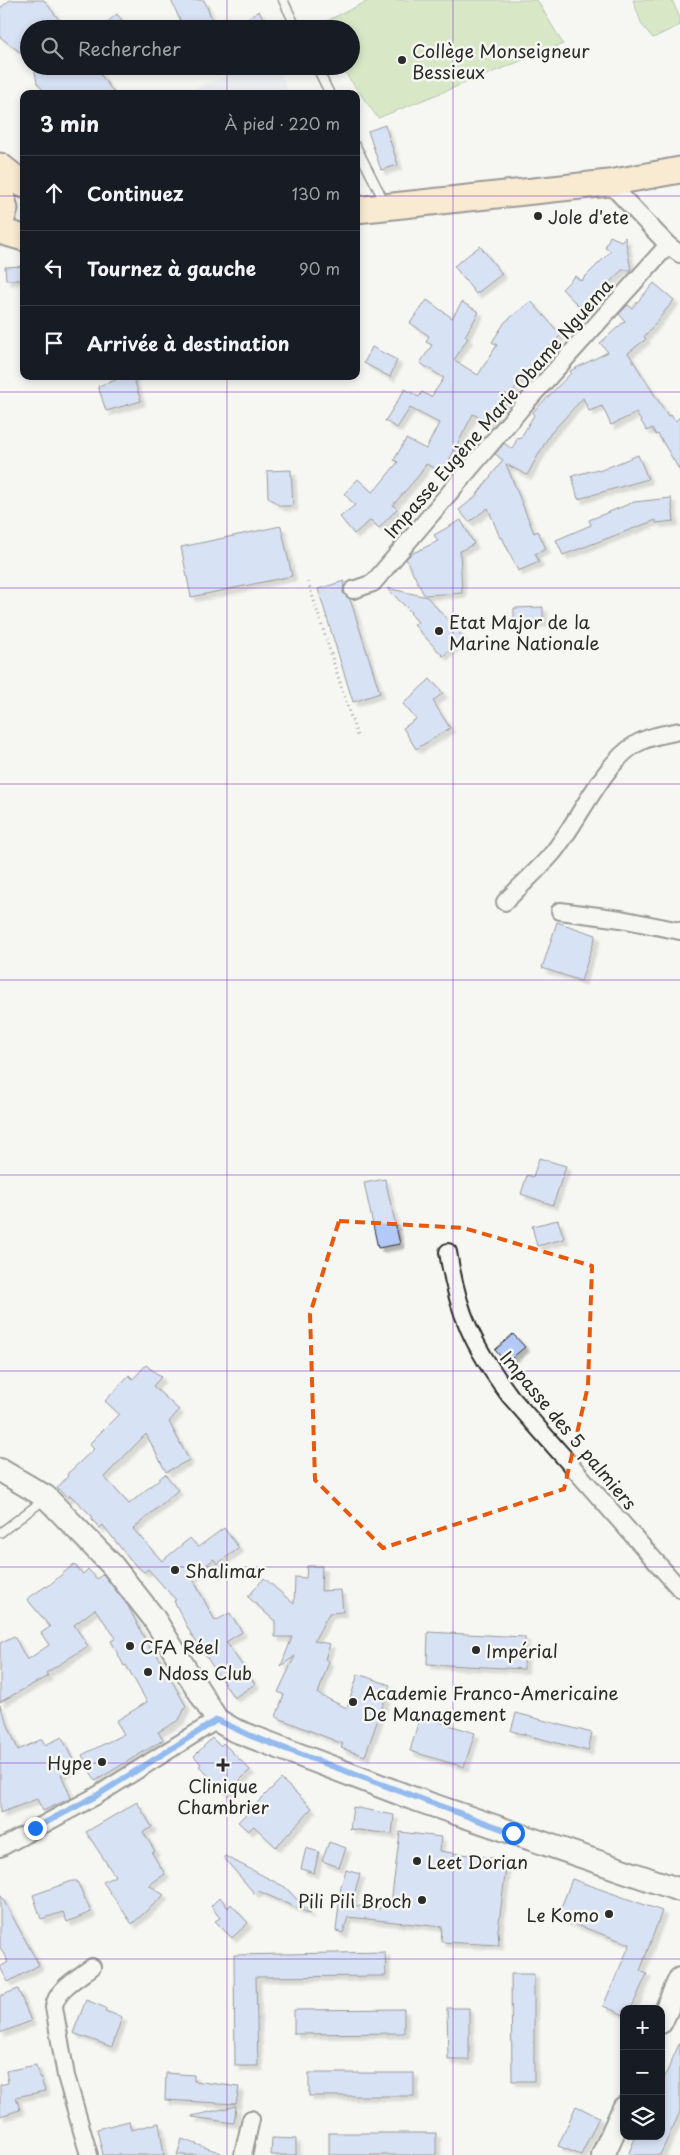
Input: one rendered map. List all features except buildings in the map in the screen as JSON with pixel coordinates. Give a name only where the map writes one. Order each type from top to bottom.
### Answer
[{"type":"main road","points":[[0,166],[20,182]]},
{"type":"main road","points":[[360,210],[609,183],[680,170]]},
{"type":"main road","points":[[0,189],[5,209],[0,225],[20,224]]},
{"type":"main road","points":[[0,231],[20,237]]},
{"type":"main road","points":[[0,245],[20,244]]},
{"type":"street","points":[[609,183],[674,249]]},
{"type":"street","name":"Impasse Eugène Marie Obame Nguema","points":[[353,590],[373,583],[523,406],[674,249]]},
{"type":"street","points":[[505,902],[551,855],[585,803],[622,755],[636,744],[653,737],[680,731]]},
{"type":"street","points":[[560,911],[621,919],[680,931]]},
{"type":"street","name":"Impasse des 5 palmiers","points":[[448,1252],[465,1320],[476,1347],[487,1364],[510,1396],[680,1589]]},
{"type":"street","points":[[0,1470],[46,1497],[86,1537],[144,1604],[217,1720],[234,1730],[409,1796],[680,1890]]},
{"type":"street","points":[[0,1848],[96,1796],[217,1720]]},
{"type":"street","points":[[89,2155],[66,2076],[54,2007],[55,1998],[92,1967]]},
{"type":"street","points":[[665,2013],[680,1979]]},
{"type":"street","points":[[603,2155],[620,2117]]},
{"type":"street","points":[[243,2155],[251,2119]]},
{"type":"lane","points":[[283,0],[293,20]]},
{"type":"lane","points":[[320,75],[328,90]]},
{"type":"lane","points":[[360,154],[387,207]]},
{"type":"lane","points":[[0,1533],[46,1497]]},
{"type":"path","points":[[308,582],[356,736]]},
{"type":"highlighted area","points":[[339,1221],[464,1228],[592,1266],[588,1386],[564,1489],[383,1548],[315,1480],[310,1314]]},
{"type":"shaded area","points":[[229,75],[282,75],[287,90],[191,90]]},
{"type":"green space","points":[[370,0],[537,0],[563,44],[378,118],[360,93],[360,90],[358,90],[347,75],[360,75],[360,20],[329,20]]},
{"type":"green space","points":[[633,0],[672,0],[680,18],[680,25],[653,38],[642,25]]},
{"type":"place","name":"Collège Monseigneur Bessieux","points":[[402,60]]},
{"type":"place","name":"Jole d'ete","points":[[538,216]]},
{"type":"place","name":"Etat Major de la Marine Nationale","points":[[439,631]]},
{"type":"place","name":"Shalimar","points":[[175,1570]]},
{"type":"place","name":"CFA Réel","points":[[130,1646]]},
{"type":"place","name":"Impérial","points":[[476,1650]]},
{"type":"place","name":"Ndoss Club","points":[[148,1672]]},
{"type":"place","name":"Academie Franco-Americaine De Management","points":[[353,1702]]},
{"type":"place","name":"Hype","points":[[102,1762]]},
{"type":"place","name":"Clinique Chambrier","points":[[223,1765]]},
{"type":"place","name":"Leet Dorian","points":[[417,1861]]},
{"type":"place","name":"Pili Pili Broch","points":[[422,1900]]},
{"type":"place","name":"Le Komo","points":[[609,1914]]},
{"type":"route","points":[[35,1828],[96,1796],[217,1720],[234,1730],[513,1833]]}]
